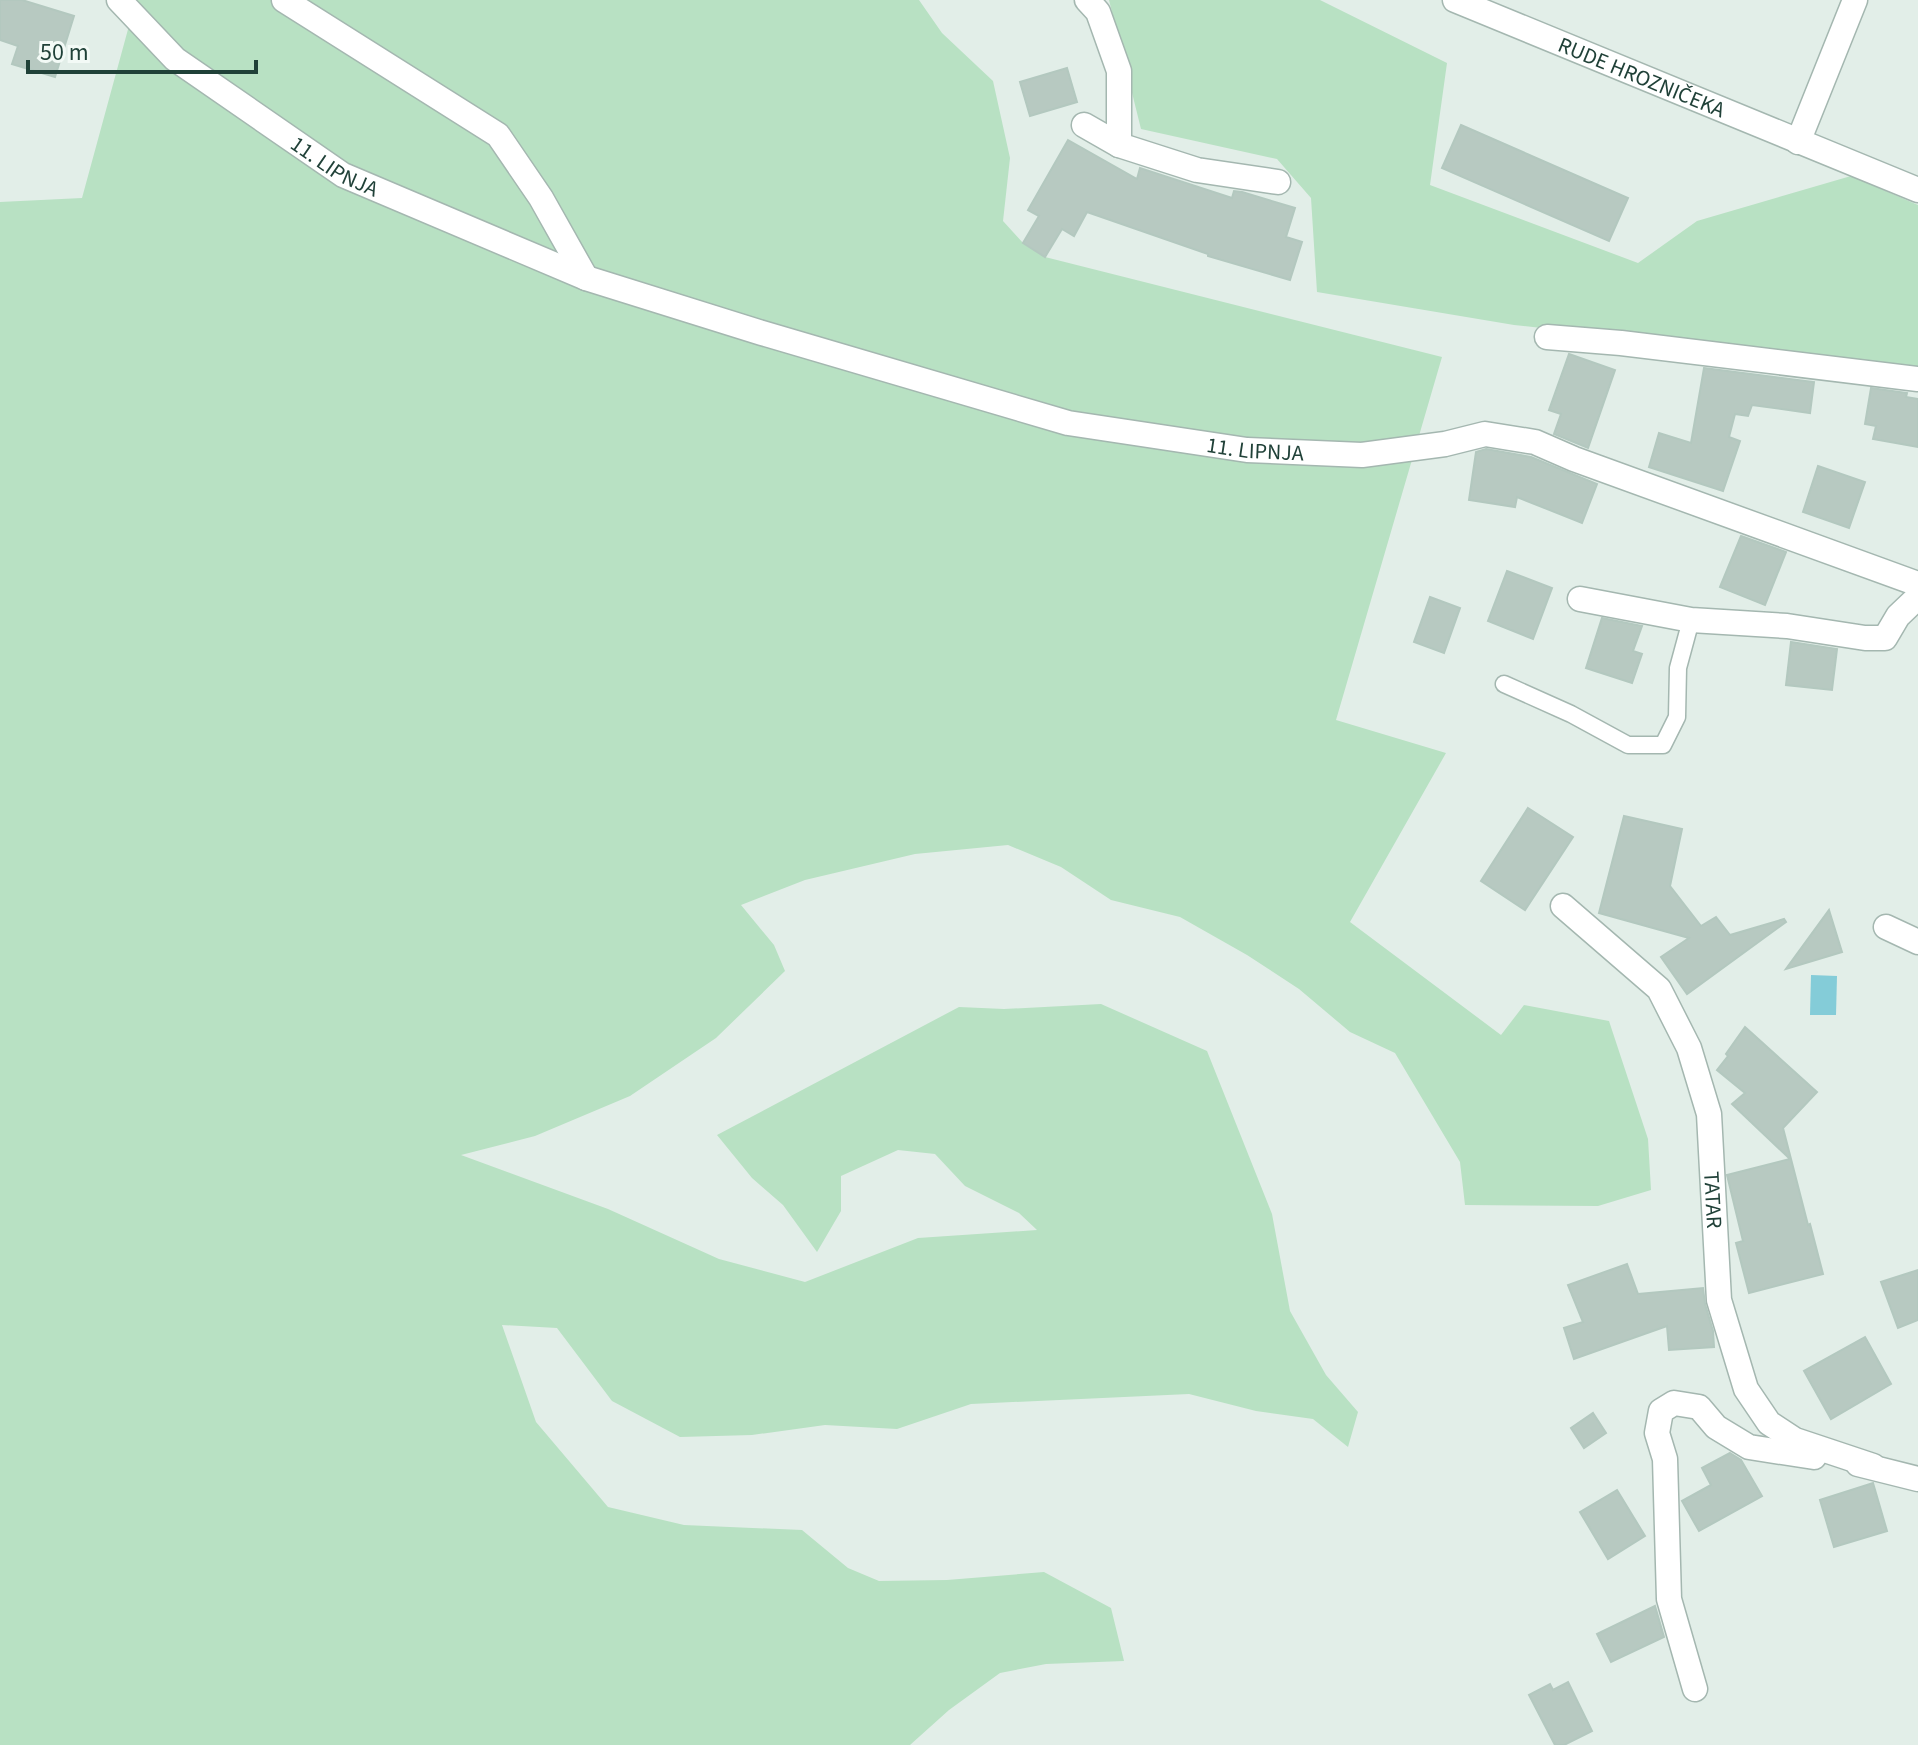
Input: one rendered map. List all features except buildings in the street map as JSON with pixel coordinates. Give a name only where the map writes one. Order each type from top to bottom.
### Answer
[{"type":"street","name":"11. LIPNJA","points":[[119,0],[175,59],[343,175],[586,278],[1068,423],[1261,451],[1362,455],[1445,444],[1485,434],[1535,442],[1918,584]]},
{"type":"street","points":[[284,0],[498,135],[541,198],[586,278]]},
{"type":"street","points":[[1087,0],[1098,12],[1119,71],[1119,145]]},
{"type":"street","name":"RUDE HROZNIČEKA","points":[[1455,0],[1490,7],[1798,142],[1918,190]]},
{"type":"street","points":[[1798,142],[1855,0]]},
{"type":"street","points":[[1084,125],[1119,145],[1197,170],[1278,182]]},
{"type":"street","points":[[1547,337],[1918,379]]},
{"type":"street","points":[[1580,599],[1691,620],[1787,626],[1865,638],[1885,638],[1898,616],[1918,597]]},
{"type":"street","name":"TATAR","points":[[1563,906],[1659,989],[1689,1048],[1709,1114],[1719,1300],[1746,1389],[1769,1423],[1795,1440],[1918,1479]]},
{"type":"street","points":[[1886,927],[1918,942]]},
{"type":"street","name":"TATAR","points":[[1695,1689],[1669,1599],[1665,1459],[1657,1433],[1661,1411],[1674,1403],[1699,1407],[1716,1427],[1749,1447],[1873,1466]]},
{"type":"lane","points":[[1504,684],[1571,714],[1628,745],[1663,745],[1677,717],[1678,668],[1691,620]]},
{"type":"green space","points":[[136,0],[919,0],[942,33],[993,81],[1010,158],[1003,221],[1023,243],[1045,257],[1442,357],[1336,720],[1446,753],[1350,922],[1501,1035],[1524,1005],[1609,1021],[1648,1139],[1651,1190],[1598,1206],[1465,1205],[1460,1162],[1395,1053],[1350,1032],[1299,989],[1180,917],[1111,900],[1061,867],[1008,845],[915,854],[805,880],[741,905],[774,945],[785,971],[716,1038],[630,1096],[535,1136],[461,1155],[608,1209],[719,1259],[805,1282],[918,1238],[1037,1230],[1019,1213],[965,1186],[935,1154],[898,1150],[841,1176],[841,1211],[817,1252],[783,1205],[752,1178],[717,1135],[959,1007],[1004,1009],[1101,1004],[1207,1051],[1272,1214],[1290,1311],[1326,1375],[1358,1412],[1348,1447],[1313,1419],[1256,1411],[1189,1394],[971,1404],[897,1429],[825,1425],[752,1435],[680,1437],[612,1401],[557,1328],[502,1325],[536,1422],[608,1507],[684,1525],[802,1530],[848,1568],[879,1581],[947,1580],[1044,1572],[1111,1608],[1124,1661],[1046,1664],[1000,1673],[949,1710],[910,1745],[0,1745],[0,202],[82,198]]},
{"type":"green space","points":[[1109,0],[1320,0],[1447,63],[1430,185],[1638,263],[1697,221],[1851,176],[1918,205],[1918,370],[1514,325],[1317,292],[1311,198],[1277,159],[1141,129]]},
{"type":"water","points":[[1811,975],[1837,976],[1836,1015],[1810,1015]]}]
